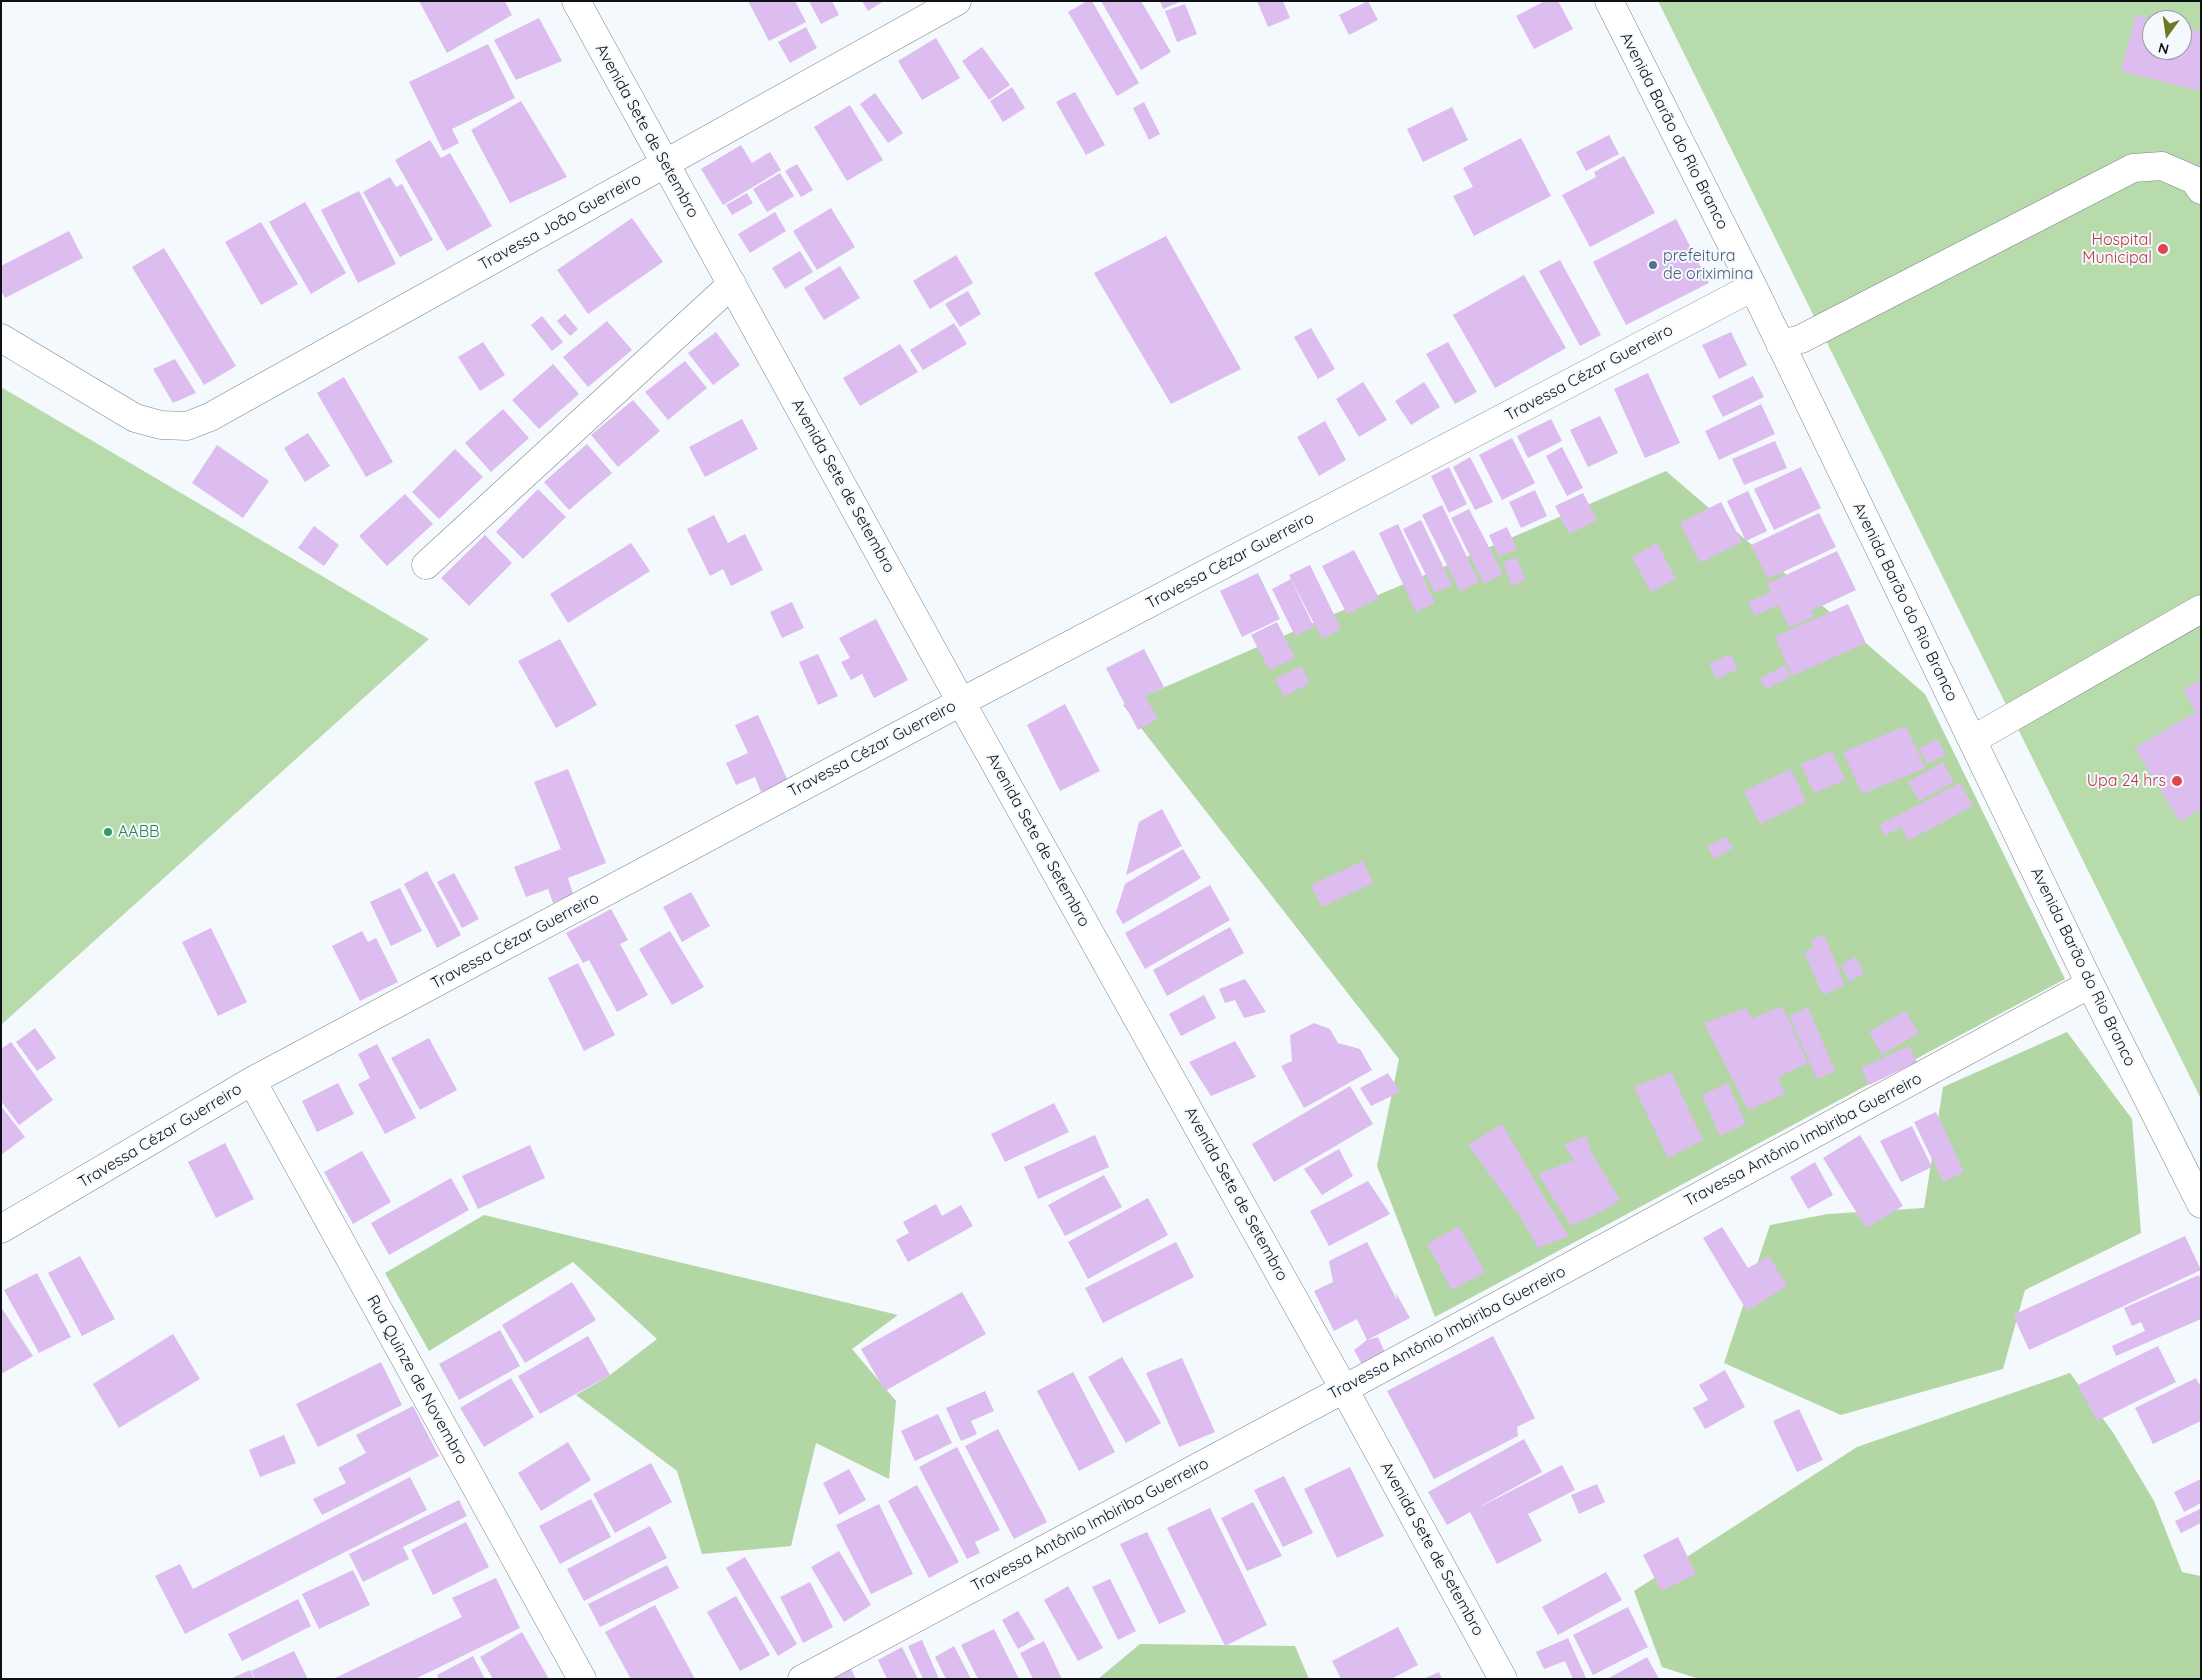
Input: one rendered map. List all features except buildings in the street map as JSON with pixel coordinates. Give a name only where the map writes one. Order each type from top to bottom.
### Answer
[{"type":"street","name":"Avenida Sete de Setembro","points":[[576,1],[961,702],[1344,1388],[1502,1679]]},
{"type":"street","name":"Travessa João Guerreiro","points":[[1,338],[135,418],[161,425],[187,426],[210,417],[957,1]]},
{"type":"street","name":"Avenida Barão do Rio Branco","points":[[1609,1],[1753,287],[2090,984],[2201,1204]]},
{"type":"street","points":[[1780,344],[1801,339],[2133,168],[2162,166],[2194,180],[2201,190]]},
{"type":"street","points":[[426,565],[732,284]]},
{"type":"street","name":"Travessa Cézar Guerreiro","points":[[1,1229],[252,1082],[961,702],[1753,287]]},
{"type":"street","points":[[1972,740],[2201,609]]},
{"type":"street","name":"Travessa Antônio Imbiriba Guerreiro","points":[[802,1679],[2090,984]]},
{"type":"street","name":"Rua Quinze de Novembro","points":[[252,1082],[582,1679]]},
{"type":"green space","points":[[1658,1],[2201,1],[2201,1099]]},
{"type":"green space","name":"AABB","points":[[1,387],[429,639],[1,1025]]},
{"type":"green space","points":[[1666,471],[1925,694],[2065,979],[1435,1317],[1377,1166],[1399,1059],[1123,705]]},
{"type":"green space","points":[[2067,1032],[2132,1119],[2141,1233],[2025,1290],[2003,1369],[1841,1415],[1724,1363],[1770,1225],[1828,1214],[1924,1208],[1943,1087]]},
{"type":"green space","points":[[484,1215],[898,1315],[852,1349],[896,1401],[889,1479],[816,1443],[791,1546],[702,1554],[677,1471],[576,1395],[610,1375],[657,1339],[573,1262],[429,1351],[385,1273]]},
{"type":"green space","points":[[2070,1373],[2114,1434],[2154,1501],[2182,1572],[2201,1576],[2201,1679],[1699,1679],[1662,1667],[1634,1591],[1857,1447]]},
{"type":"green space","points":[[1140,1644],[1295,1646],[1309,1679],[1098,1679]]},
{"type":"place","name":"Hospital Municipal","points":[[2163,249]]},
{"type":"place","name":"prefeitura de oriximina","points":[[1653,265]]},
{"type":"place","name":"Upa 24 hrs","points":[[2177,781]]},
{"type":"place","name":"AABB","points":[[108,832]]}]
